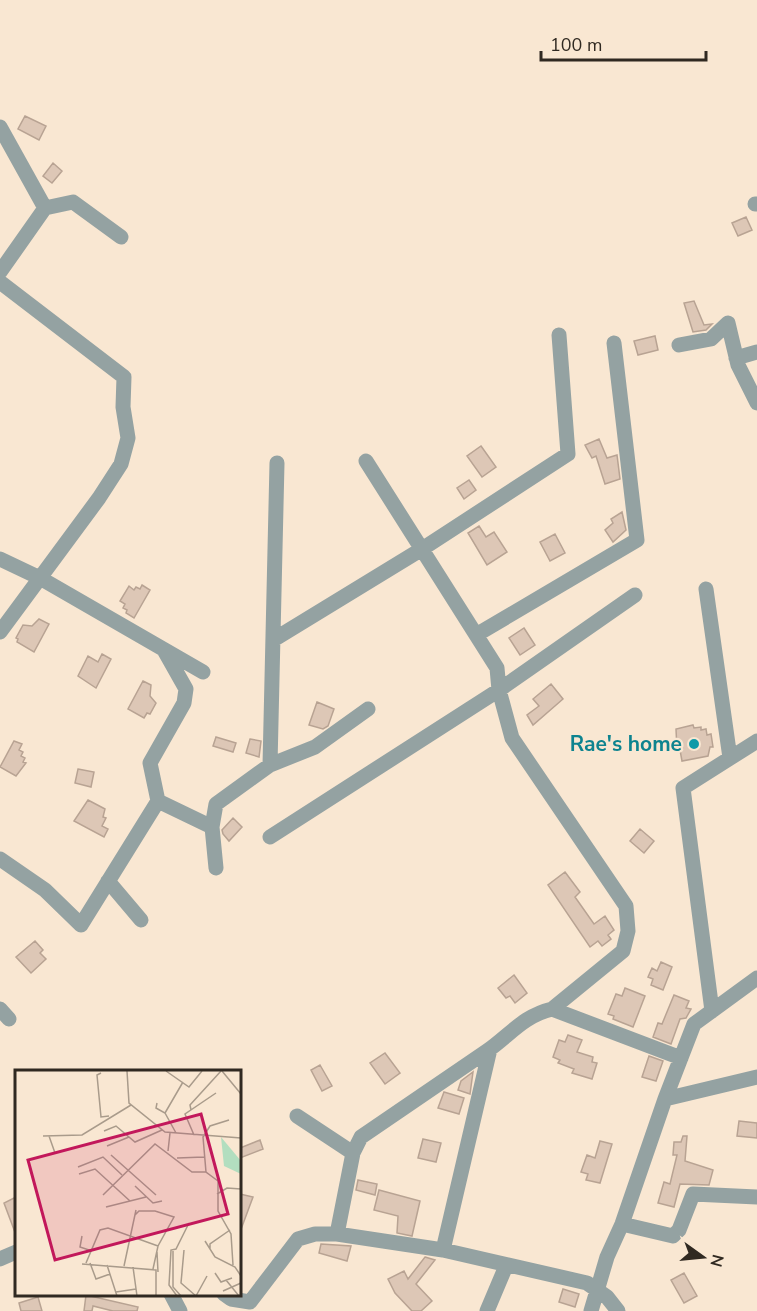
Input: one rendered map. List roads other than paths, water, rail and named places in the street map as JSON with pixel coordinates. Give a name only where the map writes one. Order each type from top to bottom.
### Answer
[{"type":"street","points":[[0,127],[45,208]]},
{"type":"street","points":[[0,272],[45,208],[73,202],[121,237]]},
{"type":"street","points":[[0,282],[124,377],[123,407],[128,438],[121,464],[0,632]]},
{"type":"street","points":[[679,345],[711,339],[728,323],[736,358],[757,404]]},
{"type":"street","points":[[273,640],[422,549],[568,454],[559,335]]},
{"type":"street","points":[[476,635],[637,540],[614,343]]},
{"type":"street","points":[[736,358],[757,352]]},
{"type":"street","points":[[366,461],[497,668],[499,690],[512,738],[626,906],[628,932],[623,951],[552,1010]]},
{"type":"street","points":[[270,765],[277,463]]},
{"type":"street","points":[[0,559],[40,578],[203,672]]},
{"type":"street","points":[[706,589],[730,758]]},
{"type":"street","points":[[270,837],[499,690],[635,595]]},
{"type":"street","points":[[0,859],[45,890],[81,925],[158,801],[150,763],[184,703],[186,689],[165,650]]},
{"type":"street","points":[[216,868],[212,827],[216,804],[270,765],[315,747],[368,709]]},
{"type":"street","points":[[712,1011],[683,788],[757,741]]},
{"type":"street","points":[[158,801],[212,827]]},
{"type":"street","points":[[108,881],[141,920]]},
{"type":"street","points":[[591,1311],[607,1257],[622,1224],[665,1099],[694,1024],[757,978]]},
{"type":"street","points":[[337,1233],[353,1153],[361,1137],[490,1049],[518,1024],[538,1012],[552,1010],[681,1058]]},
{"type":"street","points":[[443,1250],[490,1049]]},
{"type":"street","points":[[665,1099],[757,1077]]},
{"type":"street","points":[[297,1116],[353,1153]]},
{"type":"street","points":[[622,1224],[673,1236],[679,1230],[693,1194],[757,1197]]},
{"type":"street","points":[[227,1296],[231,1299],[250,1302],[298,1239],[315,1234],[337,1233],[443,1250],[506,1266],[587,1282],[618,1311]]},
{"type":"street","points":[[0,1259],[15,1252]]},
{"type":"street","points":[[487,1311],[506,1266]]},
{"type":"street","points":[[172,1296],[180,1311]]},
{"type":"place","name":"Rae's home","points":[[694,744]]}]
